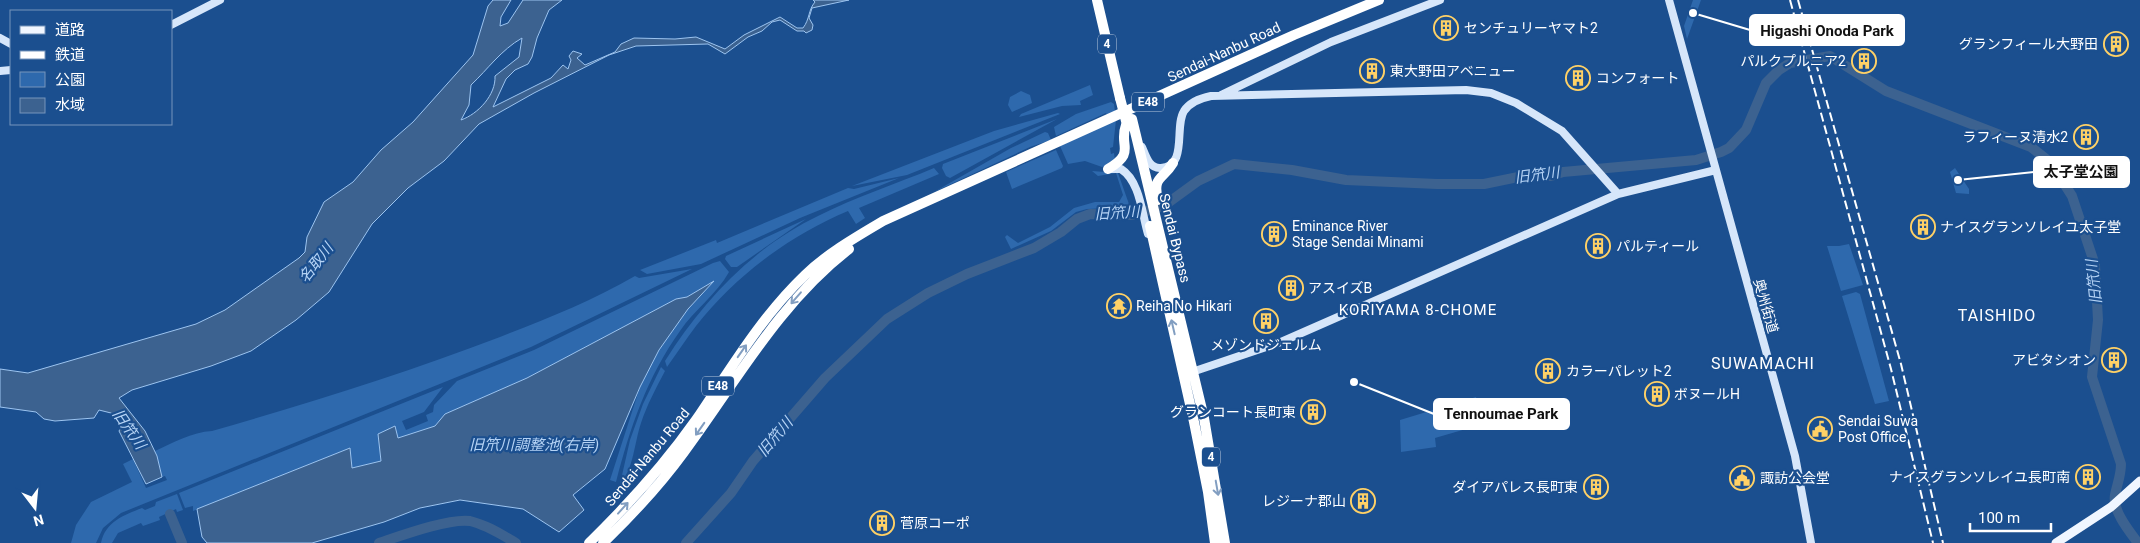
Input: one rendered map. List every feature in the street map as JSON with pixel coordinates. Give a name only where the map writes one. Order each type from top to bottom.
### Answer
[{"type":"highway","name":"Sendai Bypass","points":[[1097,0],[1122,92]]},
{"type":"highway","name":"Sendai Bypass","points":[[1103,0],[1122,92],[1156,233],[1165,291],[1211,452],[1225,543]]},
{"type":"highway","name":"Sendai-Nanbu Road","points":[[589,543],[660,467],[695,421],[768,316],[800,280],[855,238],[883,221],[1294,34],[1379,0]]},
{"type":"highway","points":[[1108,169],[1123,157],[1129,122]]},
{"type":"highway","points":[[1147,196],[1158,179],[1173,163]]},
{"type":"highway","name":"Sendai-Nanbu Road","points":[[603,543],[673,466],[779,317],[812,280],[858,242],[917,206]]},
{"type":"highway","name":"Sendai Bypass","points":[[1156,233],[1168,266],[1189,373],[1215,543]]},
{"type":"main road","points":[[2056,543],[2128,493],[2140,481]]},
{"type":"street","points":[[172,24],[220,0]]},
{"type":"street","points":[[1220,96],[1331,42],[1440,0]]},
{"type":"street","name":"奥州街道","points":[[1669,0],[1799,470],[1811,543]]},
{"type":"street","points":[[1129,122],[1148,161],[1159,168],[1173,163],[1177,156],[1183,112],[1196,101],[1220,96],[1466,90],[1486,92],[1516,102],[1572,139],[1590,163],[1618,194]]},
{"type":"street","points":[[1189,373],[1281,342],[1618,194],[1716,167]]},
{"type":"street","points":[[1108,169],[1121,169],[1126,172],[1134,185],[1147,196],[1156,233]]},
{"type":"green space","points":[[1693,0],[1701,0],[1687,39],[1684,26]]},
{"type":"green space","points":[[1090,85],[1093,95],[1080,101],[1081,105],[1062,106],[1019,117],[1021,114]]},
{"type":"green space","points":[[1021,91],[1030,95],[1032,103],[1012,112],[1008,105],[1010,97]]},
{"type":"green space","points":[[1111,102],[1114,104],[1115,112],[1108,116],[1106,113],[1056,136],[1054,127],[1076,114]]},
{"type":"green space","points":[[1060,114],[907,175],[852,186],[994,131]]},
{"type":"green space","points":[[1057,119],[950,178],[946,176],[942,168],[943,164]]},
{"type":"green space","points":[[1116,120],[1113,147],[1110,148],[1111,154],[1114,153],[1115,161],[1102,167],[1085,161],[1068,164],[1060,146]]},
{"type":"green space","points":[[1045,132],[1048,133],[1051,140],[1030,147],[934,192],[1011,148]]},
{"type":"green space","points":[[1056,150],[1063,166],[1062,168],[1012,189],[1006,172]]},
{"type":"green space","points":[[934,168],[939,174],[859,208],[865,218],[856,224],[848,211],[805,232],[765,259],[728,290],[712,307],[692,331],[667,367],[665,361],[695,318],[731,278],[772,243],[832,209]]},
{"type":"green space","points":[[1955,168],[1969,189],[1969,194],[1956,193],[1950,172]]},
{"type":"green space","points":[[1092,171],[1118,173],[1130,207],[1087,209],[1076,212],[1051,231],[1011,249],[1005,237],[1007,235],[1018,243],[1050,227],[1074,208],[1095,202],[1119,202],[1123,195],[1116,173],[1098,176]]},
{"type":"green space","points":[[899,178],[800,218],[701,264],[647,274],[640,270],[716,240],[717,243],[848,188],[854,189]]},
{"type":"green space","points":[[806,219],[737,267],[731,267],[725,259],[726,256]]},
{"type":"green space","points":[[1849,244],[1863,285],[1841,291],[1827,246]]},
{"type":"green space","points":[[720,261],[729,272],[718,288],[686,323],[658,366],[627,442],[616,482],[610,480],[640,387],[659,350],[688,309],[714,281],[687,297],[676,299],[527,378],[445,414],[435,426],[398,438],[381,461],[352,468],[350,448],[193,511],[193,506],[185,508],[179,493],[443,387],[424,412],[402,421],[406,430],[428,421],[426,415],[433,412],[434,405],[457,381],[534,350]]},
{"type":"green space","points":[[692,269],[531,347],[121,513],[103,528],[96,543],[71,543],[76,525],[91,502],[132,482],[123,464],[133,459],[146,488],[167,480],[165,476],[162,477],[155,451],[182,438],[212,431],[321,398],[465,350],[569,309],[635,276],[639,278]]},
{"type":"green space","points":[[1856,292],[1860,294],[1889,401],[1875,404],[1842,296]]},
{"type":"green space","points":[[661,367],[665,371],[646,410],[631,463],[625,478],[620,484],[630,440],[643,404]]},
{"type":"green space","points":[[1476,397],[1477,401],[1460,408],[1466,429],[1435,438],[1436,447],[1401,452],[1400,420]]},
{"type":"green space","points":[[177,494],[183,510],[177,512],[176,509],[159,517],[160,520],[143,526],[141,523],[118,533],[112,543],[101,543],[103,536],[116,520],[142,508],[145,510],[155,506],[156,502]]},
{"type":"water","name":"名取川","points":[[493,0],[511,0],[501,17],[500,26],[508,23],[523,0],[562,0],[549,10],[528,64],[515,70],[506,79],[493,107],[551,78],[563,65],[568,69],[571,60],[569,56],[573,51],[582,54],[577,58],[585,65],[615,52],[621,44],[634,38],[675,39],[696,37],[725,49],[744,35],[780,17],[797,28],[803,28],[811,8],[815,2],[813,0],[849,0],[812,8],[809,18],[813,25],[812,30],[806,33],[804,31],[797,31],[780,20],[772,22],[762,31],[748,37],[725,54],[708,44],[636,46],[609,55],[534,93],[479,124],[444,161],[408,188],[372,224],[329,292],[296,320],[251,351],[211,366],[132,390],[119,398],[145,431],[157,456],[162,477],[146,484],[119,431],[124,422],[111,413],[99,410],[94,418],[55,421],[44,419],[36,412],[0,407],[0,369],[28,373],[196,324],[225,310],[299,258],[305,252],[307,237],[324,202],[353,182],[381,150],[413,122],[473,55],[488,6]],"holes":[[[522,38],[519,57],[495,76],[495,83],[485,103],[474,113],[461,120],[469,105],[471,85],[501,54]]]},
{"type":"water","name":"旧笊川調整池(右岸)","points":[[714,281],[688,309],[659,350],[640,387],[605,469],[573,495],[584,510],[559,532],[523,509],[460,500],[420,508],[384,522],[312,543],[207,543],[202,537],[197,509],[350,448],[352,468],[381,461],[378,434],[395,426],[398,438],[435,426],[445,414],[527,378],[676,299],[687,297]]},
{"type":"waterway","name":"旧笊川","points":[[686,543],[731,493],[753,461],[825,378],[887,319],[928,293],[967,274],[1034,248],[1061,232],[1077,219],[1090,214],[1132,215],[1151,210],[1165,205],[1198,181],[1234,164],[1292,170],[1346,180],[1484,184],[1528,175],[1542,174],[1551,176],[1563,172],[1696,160],[1729,148],[1746,130],[1766,83],[1779,70],[1790,63],[1830,56],[1886,91],[2031,147],[2051,163],[2072,196],[2095,265],[2098,320],[2092,377],[2121,464],[2115,495],[2116,507],[2122,520],[2138,543]]},
{"type":"waterway","name":"旧笊川","points":[[170,514],[182,543]]},
{"type":"waterway","name":"旧笊川","points":[[379,543],[424,528],[461,521],[470,521],[482,525],[516,543]]},
{"type":"railway","points":[[1790,0],[1891,369],[1933,543]]},
{"type":"railway","points":[[1798,0],[1901,364],[1943,543]]},
{"type":"place","name":"Higashi Onoda Park","points":[[1693,13]]},
{"type":"place","name":"センチュリーヤマト2","points":[[1446,28]]},
{"type":"place","name":"グランフィール大野田","points":[[2116,44]]},
{"type":"place","name":"パルクプルニア2","points":[[1864,61]]},
{"type":"place","name":"東大野田アベニュー","points":[[1372,71]]},
{"type":"place","name":"コンフォート","points":[[1578,78]]},
{"type":"place","name":"ラフィーヌ清水2","points":[[2086,137]]},
{"type":"place","name":"太子堂公園","points":[[1958,180]]},
{"type":"place","name":"ナイスグランソレイユ太子堂","points":[[1923,227]]},
{"type":"place","name":"Eminance River Stage Sendai Minami","points":[[1274,234]]},
{"type":"place","name":"パルティール","points":[[1598,246]]},
{"type":"place","name":"アスイズB","points":[[1291,288]]},
{"type":"place","name":"Reiha No Hikari","points":[[1119,306]]},
{"type":"place","name":"メゾンドジェルム","points":[[1266,321]]},
{"type":"place","name":"アビタシオン","points":[[2114,360]]},
{"type":"place","name":"カラーパレット2","points":[[1548,371]]},
{"type":"place","name":"Tennoumae Park","points":[[1354,382]]},
{"type":"place","name":"ボヌールH","points":[[1657,394]]},
{"type":"place","name":"グランコート長町東","points":[[1313,412]]},
{"type":"place","name":"Sendai Suwa Post Office","points":[[1820,429]]},
{"type":"place","name":"ナイスグランソレイユ長町南","points":[[2088,477]]},
{"type":"place","name":"諏訪公会堂","points":[[1742,478]]},
{"type":"place","name":"ダイアパレス長町東","points":[[1596,487]]},
{"type":"place","name":"レジーナ郡山","points":[[1363,501]]},
{"type":"place","name":"菅原コーポ","points":[[882,523]]},
{"type":"district","name":"KORIYAMA 8-CHOME","points":[[1418,310]]},
{"type":"district","name":"TAISHIDO","points":[[1997,315]]},
{"type":"district","name":"SUWAMACHI","points":[[1763,363]]}]
